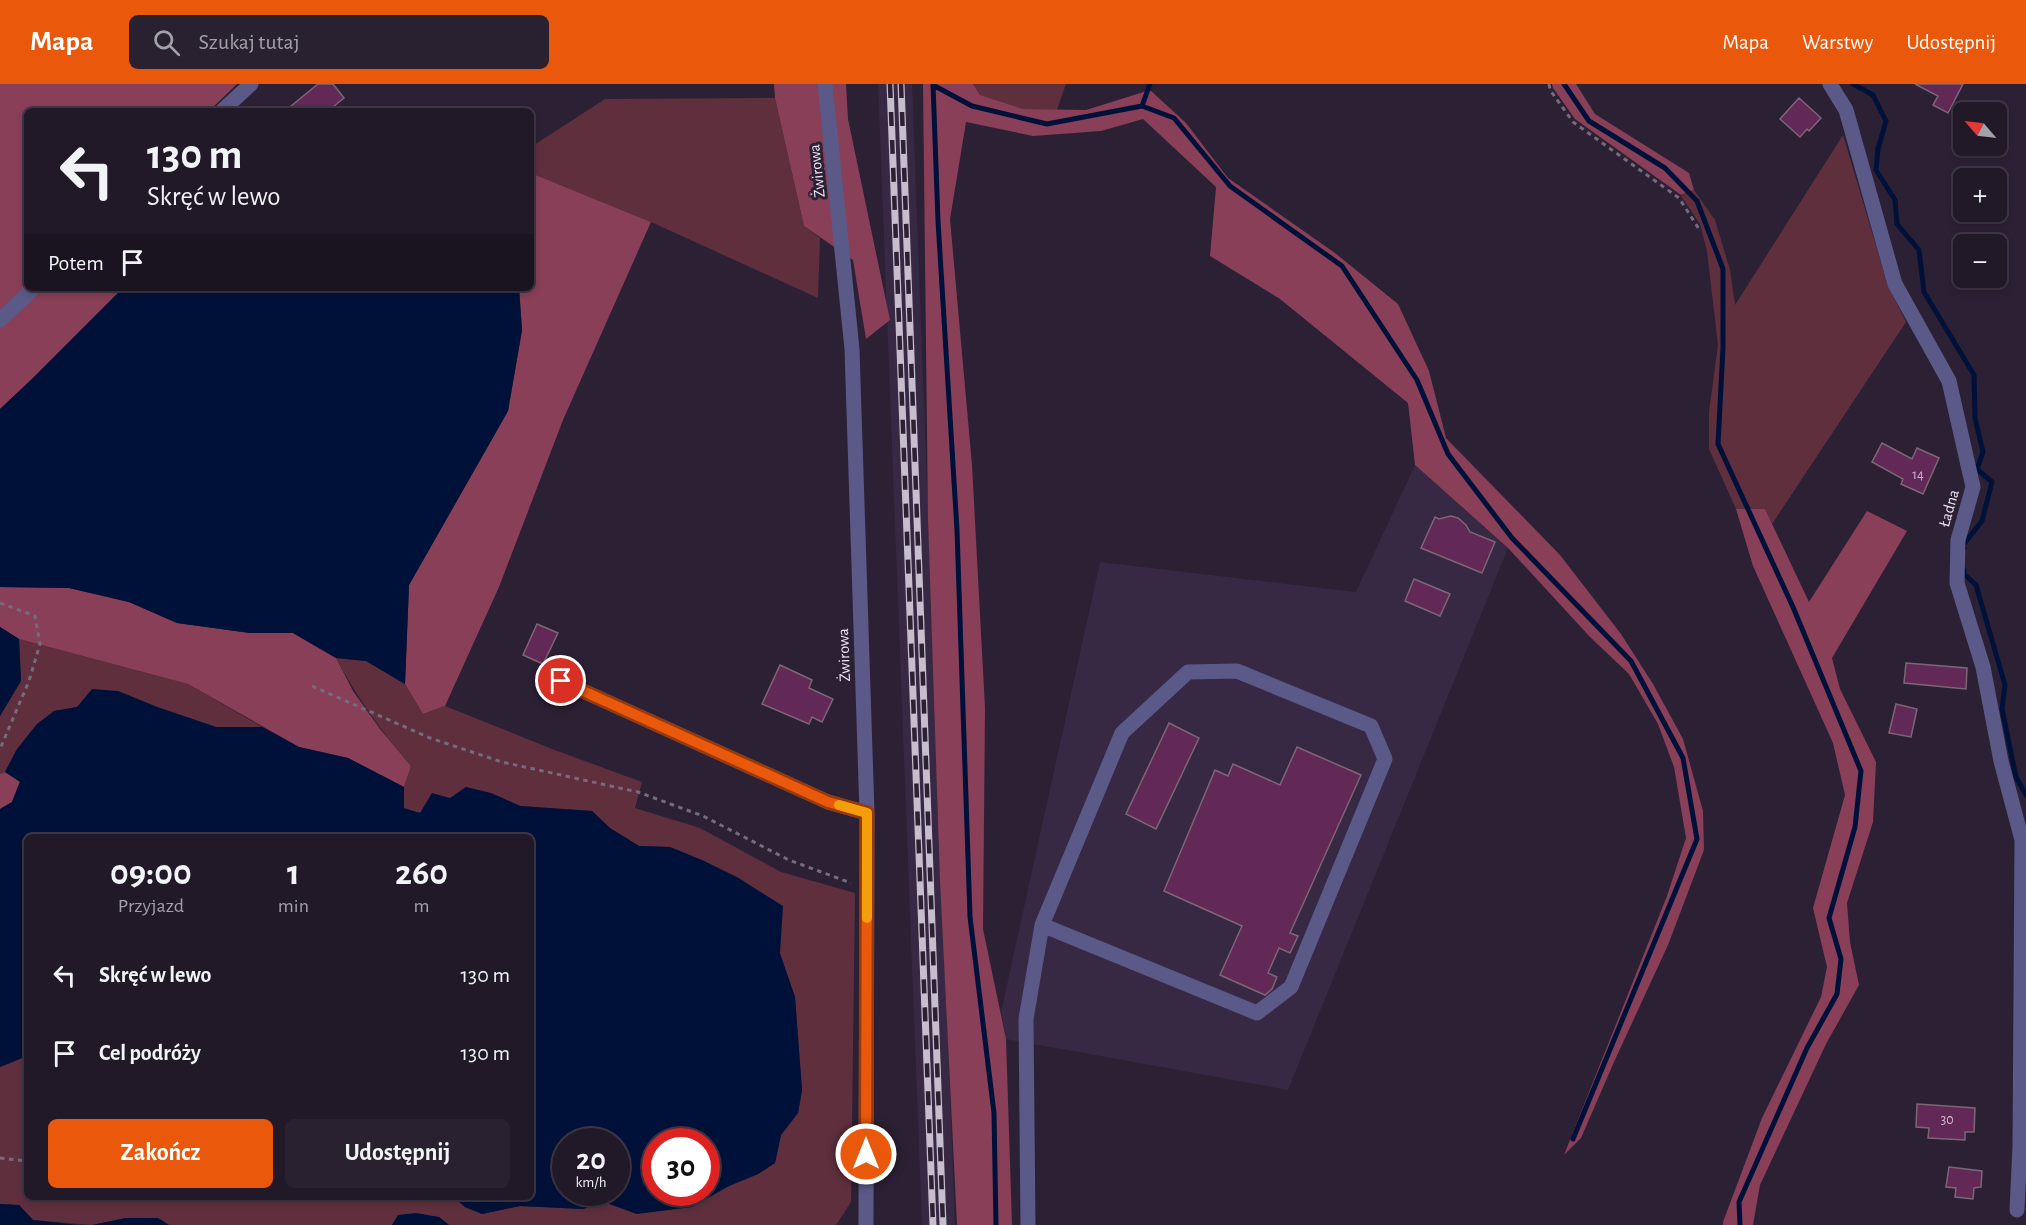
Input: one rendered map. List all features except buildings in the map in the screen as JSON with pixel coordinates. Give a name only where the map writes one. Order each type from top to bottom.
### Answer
[{"type":"street","points":[[225,108],[251,84]]},
{"type":"street","name":"Żwirowa","points":[[825,84],[852,349],[867,813],[866,1225]]},
{"type":"street","name":"Ładna","points":[[1830,84],[1846,110],[1895,284],[1949,381],[1973,487],[1958,540],[1957,582],[1983,667],[2001,760],[2022,840],[2020,1146],[2017,1210]]},
{"type":"street","points":[[0,320],[31,291]]},
{"type":"street","points":[[1028,1225],[1026,1019],[1042,926],[1122,733],[1188,672],[1237,671],[1371,726],[1385,759],[1290,987],[1257,1013],[1042,926]]},
{"type":"street","points":[[561,681],[828,802],[867,813]]},
{"type":"path","points":[[1549,84],[1550,90],[1573,122],[1678,198],[1699,229]]},
{"type":"path","points":[[0,603],[35,616],[40,644],[29,681],[0,749]]},
{"type":"path","points":[[312,686],[430,738],[502,762],[638,792],[703,816],[789,860],[867,888]]},
{"type":"path","points":[[0,1158],[24,1161]]},
{"type":"shaded area","points":[[0,84],[237,84],[212,108],[24,108],[24,290],[0,313]]},
{"type":"shaded area","points":[[774,84],[846,84],[848,119],[890,320],[866,339],[853,260],[804,226],[775,98]]},
{"type":"shaded area","points":[[878,84],[912,84],[955,1225],[922,1225]]},
{"type":"shaded area","points":[[923,84],[973,84],[980,95],[1023,109],[1086,110],[1150,90],[1186,123],[1228,178],[1335,253],[1398,304],[1429,371],[1446,438],[1560,555],[1621,634],[1653,684],[1683,739],[1703,811],[1704,850],[1668,945],[1581,1138],[1564,1155],[1667,896],[1686,838],[1674,767],[1658,724],[1629,674],[1590,637],[1508,548],[1415,465],[1408,403],[1280,299],[1210,256],[1216,187],[1143,119],[1101,131],[1033,136],[966,122],[950,219],[972,465],[985,708],[983,929],[1006,1039],[1012,1225],[957,1225],[940,881],[928,519]]},
{"type":"shaded area","points":[[973,84],[1066,84],[1057,110],[1023,109],[980,95]]},
{"type":"shaded area","points":[[1552,84],[1576,84],[1595,114],[1689,173],[1694,190],[1681,195],[1575,119]]},
{"type":"shaded area","points":[[775,98],[804,226],[820,238],[818,298],[651,222],[534,174],[534,145],[605,99]]},
{"type":"shaded area","points":[[1843,135],[1888,286],[1906,322],[1772,524],[1765,509],[1736,509],[1709,449],[1709,412],[1718,345],[1707,251],[1700,224],[1681,196],[1694,190],[1715,220],[1730,270],[1735,305]]},
{"type":"shaded area","points":[[534,174],[651,222],[563,420],[499,587],[445,706],[423,714],[405,684],[409,585],[508,411],[522,330],[519,291],[534,291]]},
{"type":"shaded area","points":[[39,291],[120,291],[0,409],[0,327]]},
{"type":"shaded area","points":[[1415,465],[1508,548],[1288,1090],[1006,1039],[1001,1012],[1100,562],[1356,592]]},
{"type":"shaded area","points":[[1736,509],[1765,509],[1809,602],[1867,511],[1907,531],[1832,658],[1840,689],[1876,762],[1873,822],[1847,903],[1850,942],[1859,985],[1826,1044],[1760,1185],[1753,1225],[1723,1225],[1723,1222],[1762,1118],[1821,997],[1827,967],[1813,908],[1845,795],[1833,743],[1753,566]]},
{"type":"shaded area","points":[[0,587],[69,588],[129,602],[177,623],[250,633],[293,633],[336,658],[353,691],[380,729],[411,766],[404,787],[348,758],[299,747],[188,684],[19,639],[0,627]]},
{"type":"shaded area","points":[[19,639],[188,684],[262,727],[216,727],[118,691],[77,707],[54,711],[17,749],[5,772],[0,774],[0,716],[21,681]]},
{"type":"shaded area","points":[[336,658],[366,661],[405,684],[423,714],[445,706],[642,782],[635,808],[700,828],[781,872],[855,893],[851,1202],[836,1225],[449,1225],[439,1217],[398,1215],[392,1225],[169,1225],[158,1218],[126,1218],[92,1225],[33,1220],[19,1205],[0,1204],[0,1067],[24,1057],[24,1200],[457,1200],[465,1207],[482,1214],[520,1206],[583,1209],[592,1206],[615,1206],[637,1214],[663,1206],[720,1206],[720,1189],[758,1174],[775,1163],[781,1135],[798,1113],[802,1090],[795,997],[779,953],[782,906],[739,878],[704,861],[670,847],[639,846],[610,828],[592,811],[520,806],[491,793],[450,798],[421,813],[404,809],[404,787],[411,766],[370,714]]},
{"type":"shaded area","points":[[5,772],[20,781],[12,802],[0,809],[0,774]]},
{"type":"water","points":[[120,291],[519,291],[522,330],[508,411],[409,585],[405,684],[366,661],[336,658],[293,633],[250,633],[177,623],[129,602],[69,588],[0,587],[0,409]]},
{"type":"water","points":[[0,627],[19,639],[21,681],[0,716]]},
{"type":"water","points":[[92,689],[118,691],[216,727],[262,727],[299,747],[348,758],[404,787],[404,808],[420,813],[432,793],[450,798],[466,787],[491,793],[520,806],[592,811],[610,828],[639,846],[670,847],[738,878],[783,906],[780,953],[795,997],[802,1090],[798,1113],[781,1135],[775,1163],[758,1174],[720,1191],[720,1128],[642,1128],[642,1206],[694,1206],[637,1214],[615,1206],[630,1206],[630,1128],[552,1128],[552,1206],[592,1206],[583,1209],[520,1206],[482,1214],[465,1207],[457,1200],[534,1200],[534,834],[24,834],[24,1057],[0,1067],[0,809],[12,802],[20,782],[5,772],[17,749],[37,724],[54,711],[77,707]]},
{"type":"water","points":[[0,1204],[19,1205],[33,1220],[77,1225],[0,1225]]},
{"type":"water","points":[[416,1213],[439,1217],[449,1225],[392,1225],[398,1215]]},
{"type":"water","points":[[126,1218],[158,1218],[169,1225],[92,1225]]},
{"type":"waterway","points":[[933,84],[938,221],[957,530],[970,917],[994,1113],[996,1225]]},
{"type":"waterway","points":[[1142,106],[1150,84]]},
{"type":"waterway","points":[[1564,84],[1589,121],[1665,168],[1697,201],[1723,269],[1723,348],[1718,444],[1793,607],[1861,771],[1855,827],[1829,918],[1841,959],[1837,994],[1807,1048],[1739,1202],[1740,1225]]},
{"type":"waterway","points":[[1853,84],[1873,95],[1886,121],[1878,149],[1876,170],[1895,200],[1897,224],[1919,250],[1924,292],[1974,375],[1975,418],[1983,452],[1977,469],[1992,482],[1982,521],[1963,545],[1964,548]]},
{"type":"waterway","points":[[933,85],[972,106],[1047,124],[1142,106],[1174,118],[1230,186],[1342,266],[1417,380],[1448,454],[1512,538],[1631,661],[1683,758],[1697,839],[1573,1139]]},
{"type":"waterway","points":[[1964,570],[1964,574],[1976,585],[2005,685],[2002,709],[2016,777],[2026,795]]},
{"type":"railway","points":[[890,84],[933,1225]]},
{"type":"railway","points":[[901,84],[943,1225]]},
{"type":"slow traffic","points":[[839,805],[867,813],[867,918]]},
{"type":"route","points":[[561,681],[828,802],[867,813],[866,1154]]}]
